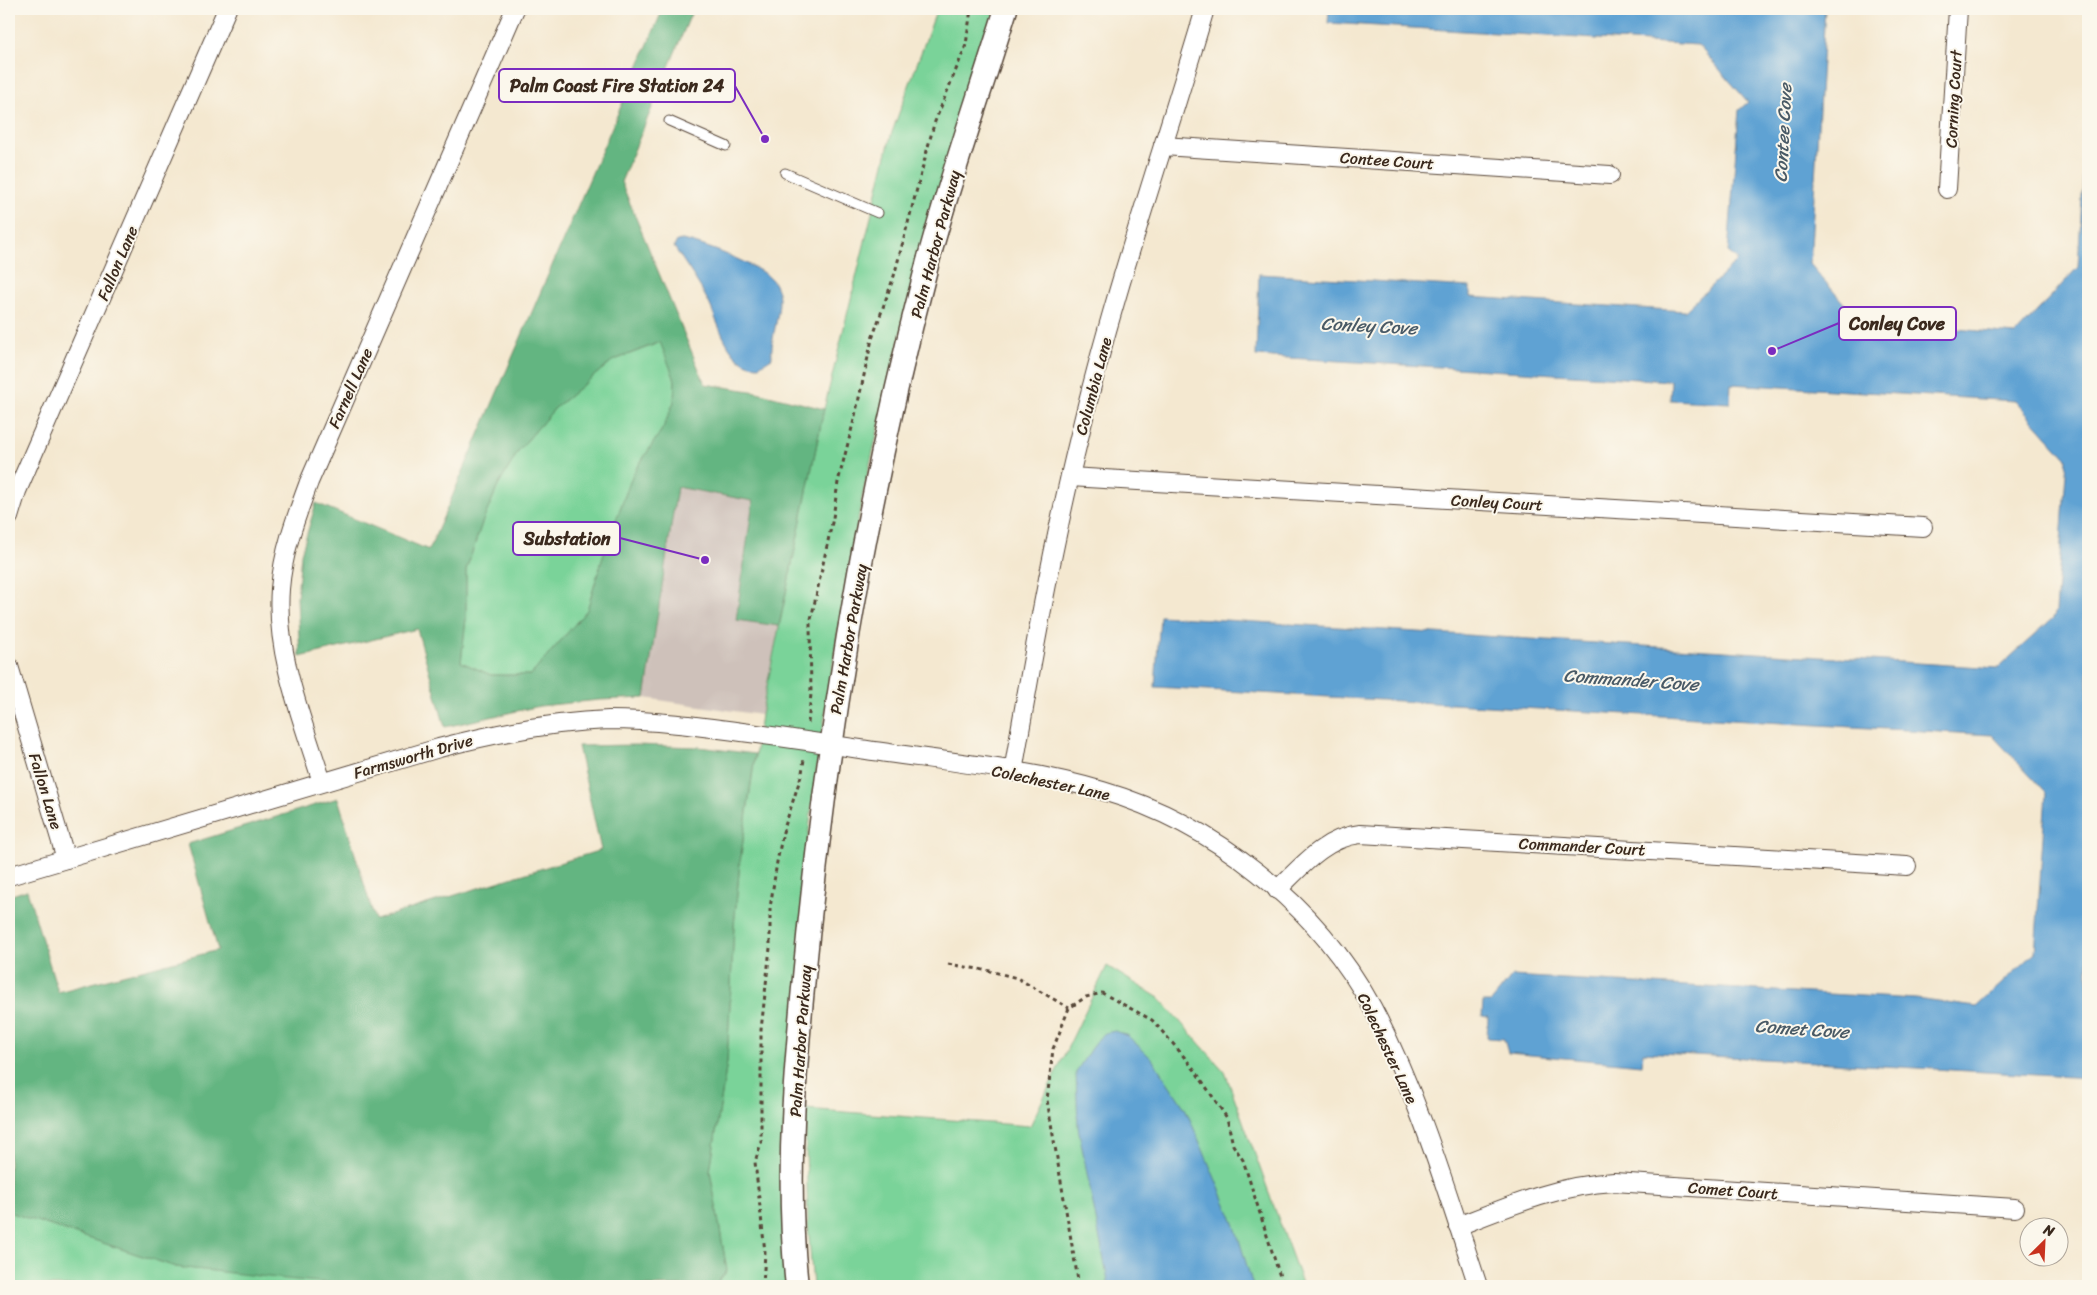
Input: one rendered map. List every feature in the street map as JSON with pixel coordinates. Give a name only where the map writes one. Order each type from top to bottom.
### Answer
[{"type":"street","name":"Fallon Lane","points":[[9,517],[17,491],[227,9]]},
{"type":"street","name":"Farnell Lane","points":[[322,782],[284,653],[280,590],[286,549],[309,482],[515,9]]},
{"type":"street","name":"Palm Harbor Parkway","points":[[797,1286],[792,1200],[795,1087],[805,965],[830,744],[871,500],[926,267],[1006,9]]},
{"type":"street","name":"Columbia Lane","points":[[1013,772],[1046,583],[1079,438],[1113,310],[1205,9]]},
{"type":"street","name":"Corning Court","points":[[1947,189],[1958,9]]},
{"type":"street","name":"Contee Court","points":[[1163,146],[1610,175]]},
{"type":"street","name":"Conley Court","points":[[1070,477],[1923,527]]},
{"type":"street","name":"Fallon Lane","points":[[9,666],[66,859]]},
{"type":"street","name":"Farmsworth Drive","points":[[9,876],[475,738],[526,728],[580,722],[624,720],[676,723],[830,744]]},
{"type":"street","name":"Colechester Lane","points":[[830,744],[1013,772],[1105,791],[1155,810],[1216,843],[1238,858],[1277,890],[1316,928],[1370,1004],[1403,1074],[1478,1286]]},
{"type":"street","name":"Commander Court","points":[[1277,890],[1328,844],[1350,835],[1371,833],[1907,866]]},
{"type":"street","name":"Comet Court","points":[[1458,1226],[1507,1207],[1561,1190],[1588,1184],[1614,1182],[2014,1208]]},
{"type":"lane","points":[[669,121],[726,146]]},
{"type":"lane","points":[[785,173],[878,213]]},
{"type":"path","points":[[810,713],[810,624],[833,518],[838,482],[872,339],[894,276],[934,124],[966,45],[971,9]]},
{"type":"path","points":[[764,1286],[765,1252],[755,1162],[761,1143],[761,1030],[770,948],[770,908],[776,862],[783,832],[802,773]]},
{"type":"path","points":[[948,964],[1017,978],[1069,1008]]},
{"type":"path","points":[[1080,1286],[1047,1100],[1053,1049],[1069,1008],[1086,997],[1102,994],[1152,1020],[1194,1069],[1227,1118],[1233,1145],[1243,1160],[1283,1286]]},
{"type":"shaded area","points":[[677,487],[753,501],[736,619],[779,626],[761,715],[645,698]]},
{"type":"green space","points":[[663,9],[693,9],[621,182],[705,384],[757,392],[824,409],[779,626],[736,620],[753,501],[677,487],[645,698],[599,700],[540,706],[445,727],[417,629],[300,657],[297,597],[301,554],[316,503],[429,550]],"holes":[[[660,342],[675,380],[674,402],[663,428],[633,474],[606,547],[587,610],[531,675],[491,675],[461,662],[466,619],[466,570],[482,523],[498,486],[519,450],[555,408],[612,361]]]},
{"type":"green space","points":[[937,9],[996,9],[917,265],[862,498],[838,630],[814,787],[804,874],[788,1286],[714,1286],[727,1271],[710,1171],[727,1062],[734,926],[740,862],[761,715],[824,409],[891,135]]},
{"type":"green space","points":[[661,342],[675,380],[674,402],[663,428],[633,474],[606,547],[587,610],[531,675],[491,675],[461,662],[466,619],[466,570],[482,523],[498,486],[519,450],[555,408],[612,361]]},
{"type":"green space","points":[[578,746],[699,747],[755,754],[740,862],[734,926],[727,1062],[710,1171],[727,1271],[714,1286],[367,1286],[296,1280],[176,1267],[9,1212],[9,896],[27,890],[58,992],[218,950],[188,844],[338,798],[375,920],[601,850]]},
{"type":"green space","points":[[1107,966],[1159,998],[1225,1072],[1303,1286],[813,1286],[808,1225],[805,1109],[1030,1126]]},
{"type":"green space","points":[[9,1212],[176,1267],[367,1286],[9,1286]]},
{"type":"water","points":[[1329,9],[1825,9],[1810,264],[1859,321],[2016,334],[2078,267],[2088,93],[2088,1078],[1643,1052],[1642,1065],[1508,1053],[1504,1039],[1487,1038],[1488,1017],[1482,1016],[1483,1002],[1491,1002],[1512,976],[1916,999],[1976,1007],[2035,953],[2046,793],[1992,735],[1155,687],[1160,616],[1998,668],[2053,618],[2056,611],[2067,459],[2015,401],[1731,384],[1730,403],[1670,400],[1671,381],[1256,356],[1259,274],[1470,287],[1470,297],[1685,311],[1738,260],[1728,252],[1739,110],[1748,102],[1698,45],[1328,23]]},
{"type":"water","points":[[682,240],[742,261],[764,273],[772,281],[779,297],[779,305],[772,343],[772,358],[759,366],[749,364],[740,360],[726,343],[709,303],[674,247],[677,241]]},
{"type":"water","points":[[1115,1031],[1128,1036],[1152,1059],[1186,1110],[1234,1223],[1253,1286],[1109,1286],[1078,1127],[1076,1072],[1095,1042],[1105,1033]]},
{"type":"place","name":"Palm Coast Fire Station 24","points":[[765,139]]},
{"type":"place","name":"Conley Cove","points":[[1772,351]]},
{"type":"place","name":"Substation","points":[[705,560]]},
{"type":"water label","name":"Contee Cove","points":[[1783,133]]},
{"type":"water label","name":"Commander Cove","points":[[1631,680]]},
{"type":"water label","name":"Comet Cove","points":[[1802,1029]]}]
